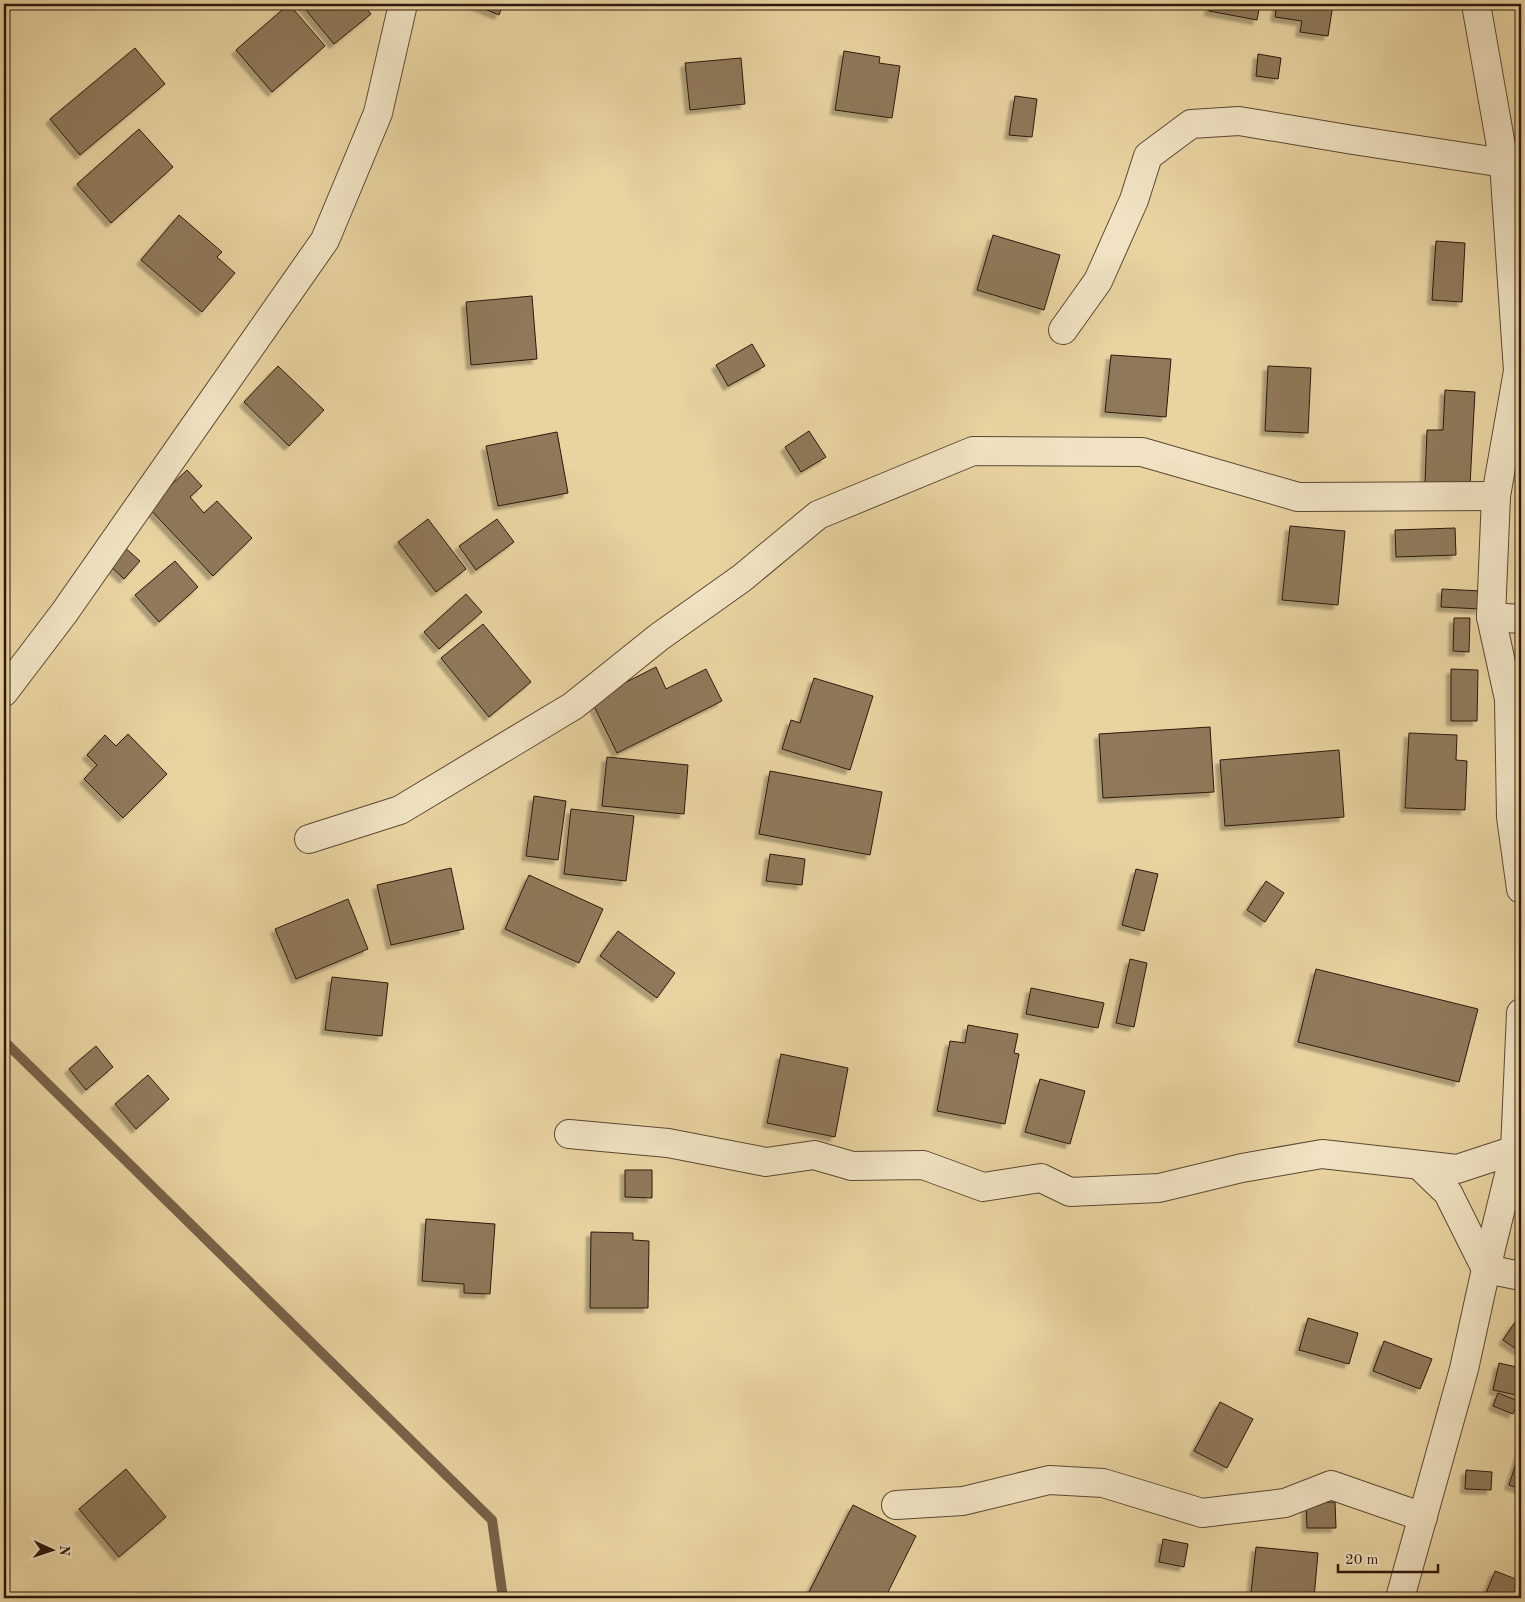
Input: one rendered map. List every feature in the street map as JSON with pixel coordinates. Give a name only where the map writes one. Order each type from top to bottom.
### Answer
[{"type":"street","points":[[4,692],[64,613],[325,240],[378,112],[403,4]]},
{"type":"street","points":[[1476,4],[1504,163],[1518,371],[1496,496],[1492,617],[1509,699],[1512,817],[1521,889]]},
{"type":"street","points":[[1063,330],[1098,280],[1134,200],[1148,156],[1191,124],[1239,121],[1504,163]]},
{"type":"street","points":[[309,839],[400,810],[574,706],[660,637],[742,578],[818,515],[973,451],[1142,452],[1298,497],[1496,496]]},
{"type":"street","points":[[1492,617],[1521,619]]},
{"type":"street","points":[[1400,1598],[1464,1369],[1515,1150],[1521,1013]]},
{"type":"street","points":[[569,1134],[668,1143],[766,1162],[814,1155],[852,1166],[923,1166],[983,1187],[1041,1178],[1070,1192],[1159,1188],[1242,1168],[1322,1154],[1456,1169],[1515,1150]]},
{"type":"street","points":[[1418,1165],[1448,1193],[1486,1270]]},
{"type":"street","points":[[1486,1270],[1521,1276]]},
{"type":"street","points":[[896,1505],[962,1501],[1049,1480],[1103,1483],[1202,1514],[1285,1503],[1331,1485],[1423,1517]]},
{"type":"building","points":[[289,4],[325,46],[272,92],[236,50]]},
{"type":"building","points":[[301,4],[363,4],[371,14],[334,44]]},
{"type":"building","points":[[473,4],[503,4],[499,15]]},
{"type":"building","points":[[1210,4],[1260,4],[1257,20],[1209,11]]},
{"type":"building","points":[[1277,4],[1333,4],[1328,36],[1300,32],[1302,21],[1275,17]]},
{"type":"building","points":[[135,48],[165,84],[80,155],[50,119]]},
{"type":"building","points":[[844,51],[880,57],[879,63],[900,66],[892,118],[835,110]]},
{"type":"building","points":[[1258,54],[1281,58],[1278,79],[1256,76]]},
{"type":"building","points":[[741,58],[745,104],[690,110],[685,63]]},
{"type":"building","points":[[1015,96],[1037,99],[1032,137],[1009,135]]},
{"type":"building","points":[[139,129],[173,167],[111,223],[77,184]]},
{"type":"building","points":[[179,215],[222,252],[217,257],[235,273],[202,312],[141,260]]},
{"type":"building","points":[[993,235],[1060,255],[1044,310],[977,290]]},
{"type":"building","points":[[1436,241],[1465,243],[1462,302],[1432,300]]},
{"type":"building","points":[[532,296],[537,359],[471,365],[466,302]]},
{"type":"building","points":[[752,344],[765,366],[728,386],[716,365]]},
{"type":"building","points":[[1111,355],[1171,359],[1166,417],[1105,412]]},
{"type":"building","points":[[278,366],[324,410],[289,446],[244,402]]},
{"type":"building","points":[[1268,366],[1311,368],[1308,433],[1265,431]]},
{"type":"building","points":[[1445,390],[1475,392],[1470,485],[1425,483],[1427,430],[1443,430]]},
{"type":"building","points":[[809,431],[826,457],[801,472],[785,447]]},
{"type":"building","points":[[557,432],[568,493],[498,506],[486,446]]},
{"type":"building","points":[[187,470],[202,486],[190,497],[204,513],[217,501],[252,538],[213,576],[148,507]]},
{"type":"building","points":[[428,519],[466,569],[436,592],[398,542]]},
{"type":"building","points":[[497,519],[514,542],[476,570],[459,546]]},
{"type":"building","points":[[1290,526],[1345,531],[1338,605],[1282,600]]},
{"type":"building","points":[[1455,528],[1456,555],[1396,557],[1395,530]]},
{"type":"building","points":[[122,545],[140,561],[124,579],[106,562]]},
{"type":"building","points":[[175,561],[198,587],[159,622],[135,595]]},
{"type":"building","points":[[1442,589],[1481,591],[1480,609],[1441,607]]},
{"type":"building","points":[[466,594],[482,612],[439,649],[424,632]]},
{"type":"building","points":[[1454,618],[1470,618],[1469,652],[1453,651]]},
{"type":"building","points":[[483,624],[531,682],[489,717],[441,658]]},
{"type":"building","points":[[656,667],[666,689],[706,669],[722,701],[617,753],[591,700]]},
{"type":"building","points":[[1451,669],[1478,670],[1477,721],[1451,721]]},
{"type":"building","points":[[814,678],[873,696],[850,770],[782,749],[791,720],[800,723]]},
{"type":"building","points":[[1210,727],[1214,792],[1103,798],[1099,734]]},
{"type":"building","points":[[1409,733],[1457,735],[1456,760],[1467,761],[1465,810],[1405,808]]},
{"type":"building","points":[[128,734],[167,774],[123,818],[84,779],[97,765],[87,755],[105,735],[116,746]]},
{"type":"building","points":[[1339,750],[1344,817],[1225,826],[1220,760]]},
{"type":"building","points":[[607,757],[688,765],[684,814],[602,806]]},
{"type":"building","points":[[770,771],[882,792],[870,855],[759,834]]},
{"type":"building","points":[[534,796],[566,801],[558,860],[526,856]]},
{"type":"building","points":[[571,809],[634,816],[626,881],[564,874]]},
{"type":"building","points":[[770,854],[805,859],[802,885],[766,881]]},
{"type":"building","points":[[451,868],[464,929],[391,945],[377,885]]},
{"type":"building","points":[[1136,869],[1158,874],[1144,931],[1122,925]]},
{"type":"building","points":[[529,875],[603,909],[579,963],[505,929]]},
{"type":"building","points":[[1266,881],[1284,893],[1265,922],[1247,910]]},
{"type":"building","points":[[348,899],[368,949],[296,979],[275,929]]},
{"type":"building","points":[[618,931],[675,973],[657,998],[600,956]]},
{"type":"building","points":[[1130,959],[1147,963],[1134,1027],[1116,1023]]},
{"type":"building","points":[[1316,969],[1478,1009],[1459,1082],[1298,1042]]},
{"type":"building","points":[[332,977],[388,983],[382,1036],[325,1030]]},
{"type":"building","points":[[1031,988],[1104,1003],[1098,1028],[1026,1014]]},
{"type":"building","points":[[968,1025],[1018,1034],[1014,1053],[1019,1054],[1005,1124],[937,1111],[950,1041],[965,1043]]},
{"type":"building","points":[[96,1046],[113,1067],[86,1090],[69,1069]]},
{"type":"building","points":[[781,1054],[848,1068],[835,1137],[767,1123]]},
{"type":"building","points":[[148,1075],[169,1099],[136,1129],[115,1104]]},
{"type":"building","points":[[1040,1079],[1085,1091],[1070,1144],[1025,1132]]},
{"type":"building","points":[[625,1170],[652,1170],[652,1198],[625,1197]]},
{"type":"building","points":[[426,1219],[495,1224],[490,1294],[464,1293],[464,1284],[422,1281]]},
{"type":"building","points":[[591,1232],[633,1233],[633,1240],[649,1241],[648,1308],[590,1308]]},
{"type":"building","points":[[1308,1318],[1358,1333],[1349,1364],[1299,1350]]},
{"type":"building","points":[[1515,1322],[1521,1327],[1521,1347],[1519,1351],[1503,1340]]},
{"type":"building","points":[[1384,1341],[1432,1359],[1420,1389],[1373,1371]]},
{"type":"building","points":[[1499,1363],[1521,1368],[1521,1396],[1493,1390]]},
{"type":"building","points":[[1498,1393],[1518,1401],[1513,1414],[1493,1406]]},
{"type":"building","points":[[1220,1402],[1253,1419],[1227,1468],[1194,1451]]},
{"type":"building","points":[[1521,1448],[1521,1489],[1509,1485]]},
{"type":"building","points":[[126,1469],[166,1517],[119,1557],[79,1509]]},
{"type":"building","points":[[1466,1470],[1492,1472],[1491,1490],[1465,1489]]},
{"type":"building","points":[[1335,1502],[1336,1528],[1307,1528],[1306,1503]]},
{"type":"building","points":[[853,1505],[916,1536],[885,1598],[806,1598]]},
{"type":"building","points":[[1163,1539],[1188,1544],[1184,1567],[1159,1562]]},
{"type":"building","points":[[1256,1547],[1318,1553],[1314,1598],[1251,1593]]},
{"type":"building","points":[[1495,1571],[1521,1581],[1521,1598],[1484,1598]]},
{"type":"waterway","points":[[4,1041],[492,1520],[503,1598]]}]
